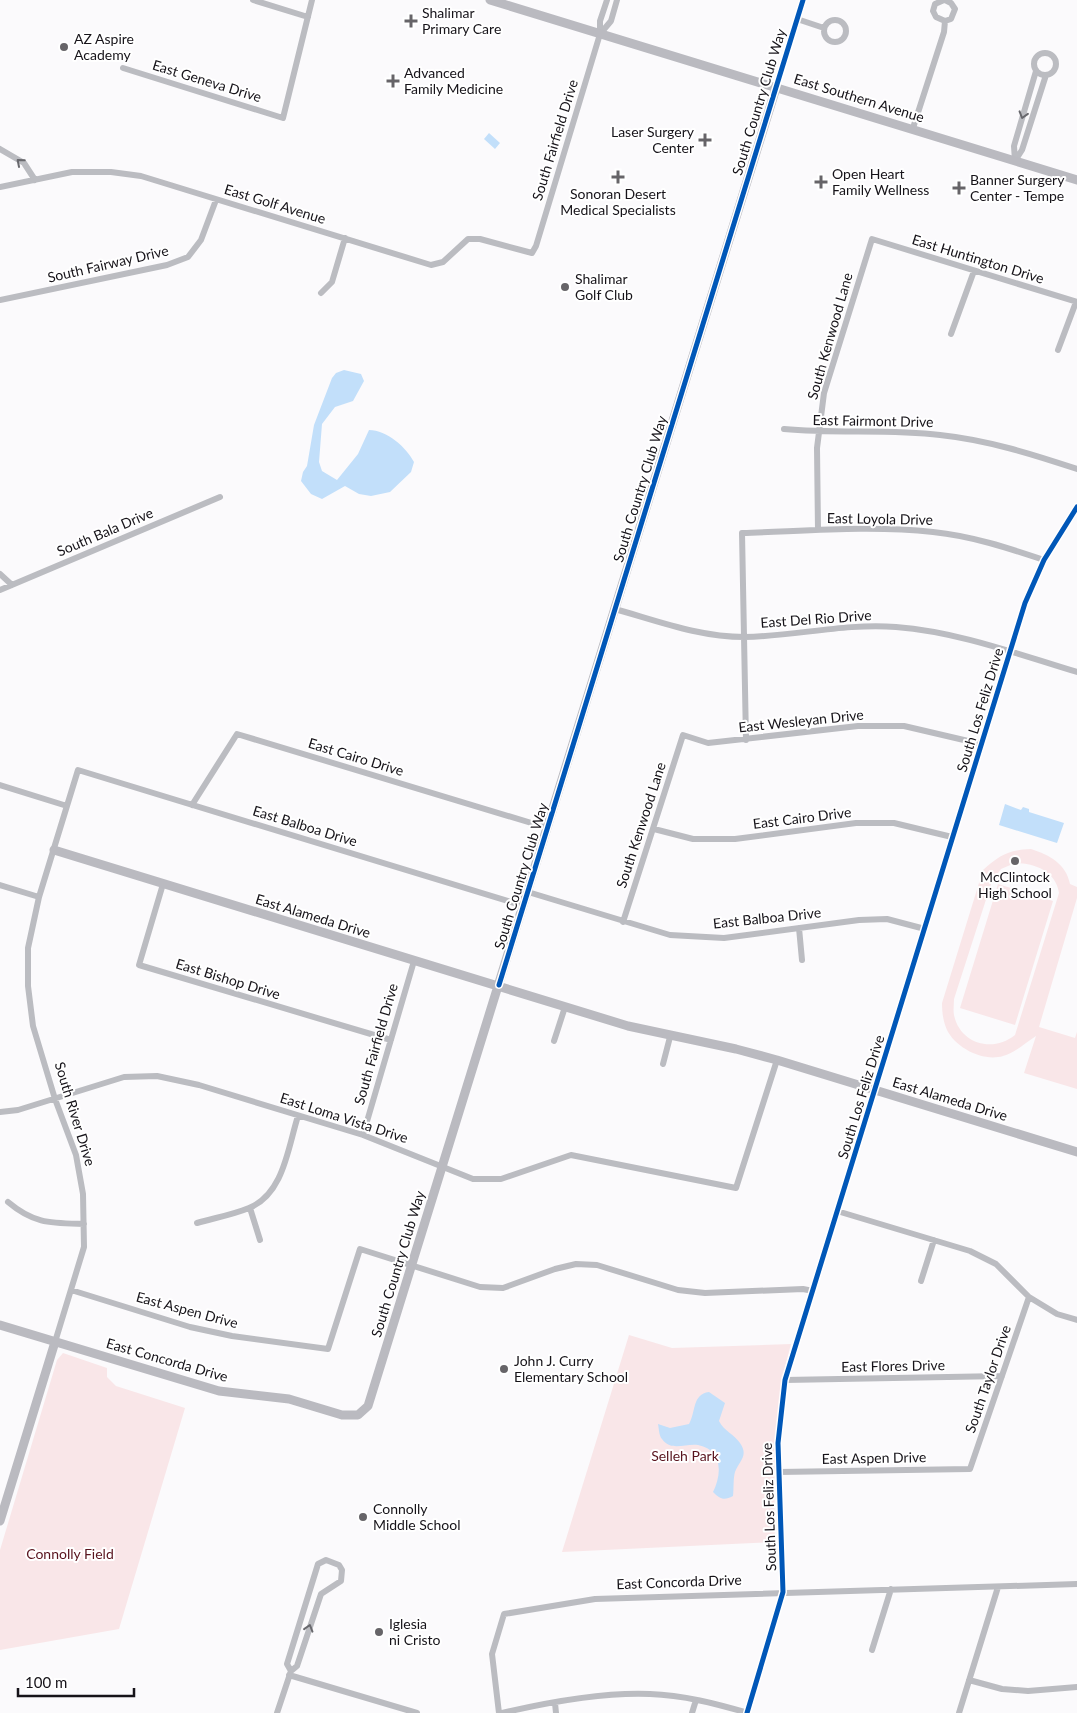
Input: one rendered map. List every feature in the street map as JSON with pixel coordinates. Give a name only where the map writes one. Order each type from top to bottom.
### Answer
[{"type":"street","points":[[253,0],[308,17],[312,0]]},
{"type":"street","name":"East Southern Avenue","points":[[490,0],[913,128],[1077,180]]},
{"type":"street","name":"South Fairfield Drive","points":[[532,253],[600,34],[600,21],[606,0]]},
{"type":"street","name":"South Fairfield Drive","points":[[600,34],[610,21],[617,0]]},
{"type":"street","name":"South Country Club Way","points":[[358,1415],[368,1406],[803,0]]},
{"type":"street","points":[[945,0],[954,6],[951,18],[945,21],[936,17],[933,11],[935,4],[945,0]]},
{"type":"street","name":"East Geneva Drive","points":[[124,68],[283,118],[308,17]]},
{"type":"street","points":[[797,19],[824,28]]},
{"type":"street","points":[[913,128],[944,32],[945,21]]},
{"type":"street","points":[[1042,54],[1049,54],[1054,59],[1055,66],[1052,72],[1046,75],[1022,150],[1015,161],[1014,146],[1036,71],[1034,64],[1036,58],[1042,54]]},
{"type":"street","points":[[1036,71],[1046,75]]},
{"type":"street","points":[[0,149],[24,164],[35,180]]},
{"type":"street","name":"East Golf Avenue","points":[[0,187],[72,172],[111,172],[141,176],[432,265],[443,262],[468,239],[480,239],[532,253]]},
{"type":"street","name":"South Fairway Drive","points":[[0,300],[166,265],[188,257],[202,240],[216,200]]},
{"type":"street","points":[[321,293],[332,282],[345,238]]},
{"type":"street","name":"East Huntington Drive","points":[[872,240],[1076,302]]},
{"type":"street","name":"South Kenwood Lane","points":[[818,530],[816,448],[824,393],[872,240]]},
{"type":"street","points":[[951,334],[974,271]]},
{"type":"street","points":[[1058,350],[1076,302]]},
{"type":"street","name":"East Fairmont Drive","points":[[784,429],[818,432],[872,430],[940,435],[1004,446],[1077,468]]},
{"type":"street","name":"South Bala Drive","points":[[0,590],[220,497]]},
{"type":"street","name":"South Los Feliz Drive","points":[[748,1713],[783,1592],[778,1443],[785,1380],[1028,596],[1044,560],[1077,507]]},
{"type":"street","name":"East Loyola Drive","points":[[744,636],[742,533],[880,529],[934,532],[986,541],[1044,560]]},
{"type":"street","points":[[0,574],[12,584]]},
{"type":"street","name":"East Del Rio Drive","points":[[615,609],[701,634],[786,635],[838,628],[896,627],[953,635],[1077,672]]},
{"type":"street","points":[[744,636],[746,740]]},
{"type":"street","name":"East Wesleyan Drive","points":[[683,735],[708,743],[858,726],[904,726],[981,744]]},
{"type":"street","name":"East Cairo Drive","points":[[192,805],[237,734],[548,828]]},
{"type":"street","name":"South Kenwood Lane","points":[[624,922],[683,735]]},
{"type":"street","name":"East Balboa Drive","points":[[78,770],[524,906]]},
{"type":"street","name":"South River Drive","points":[[0,1521],[84,1247],[83,1194],[76,1155],[55,1099],[33,1026],[28,986],[28,948],[39,897],[78,770]]},
{"type":"street","points":[[0,785],[67,806]]},
{"type":"street","name":"East Cairo Drive","points":[[654,829],[693,839],[735,839],[856,823],[894,823],[952,837]]},
{"type":"street","name":"East Alameda Drive","points":[[54,850],[628,1026],[670,1037],[736,1049],[777,1060],[1077,1152]]},
{"type":"street","name":"East Bishop Drive","points":[[163,884],[139,965],[391,1040]]},
{"type":"street","points":[[0,885],[39,897]]},
{"type":"street","name":"East Balboa Drive","points":[[528,892],[670,935],[724,938],[887,919],[925,929]]},
{"type":"street","points":[[799,928],[802,960]]},
{"type":"street","name":"South Fairfield Drive","points":[[363,1134],[414,961]]},
{"type":"street","points":[[554,1041],[565,1007]]},
{"type":"street","points":[[663,1064],[670,1037]]},
{"type":"street","name":"East Loma Vista Drive","points":[[0,1112],[18,1110],[124,1077],[157,1076],[198,1085],[363,1134],[402,1148],[442,1168],[473,1179],[494,1180],[571,1155],[736,1188],[777,1060]]},
{"type":"street","points":[[196,1223],[250,1208],[268,1195],[281,1174],[298,1116]]},
{"type":"street","points":[[8,1202],[24,1215],[50,1222],[84,1224]]},
{"type":"street","points":[[250,1208],[260,1240]]},
{"type":"street","points":[[837,1211],[970,1251],[996,1264],[1029,1298],[1057,1314],[1077,1320]]},
{"type":"street","points":[[921,1281],[934,1240]]},
{"type":"street","name":"East Aspen Drive","points":[[71,1290],[190,1327],[232,1336],[328,1349],[360,1249],[412,1266]]},
{"type":"street","points":[[412,1266],[480,1287],[503,1288],[554,1269],[576,1264],[597,1265],[678,1290],[705,1293],[803,1289],[813,1291]]},
{"type":"street","name":"South Taylor Drive","points":[[970,1470],[1029,1298]]},
{"type":"street","name":"East Concorda Drive","points":[[0,1325],[219,1391],[289,1399],[342,1415],[358,1415]]},
{"type":"street","name":"East Flores Drive","points":[[785,1380],[1002,1376]]},
{"type":"street","name":"East Aspen Drive","points":[[779,1472],[970,1470]]},
{"type":"street","points":[[277,1713],[290,1673],[297,1666],[321,1594],[341,1581],[342,1570],[333,1561],[326,1560],[318,1564],[288,1664],[290,1673]]},
{"type":"street","name":"East Concorda Drive","points":[[500,1713],[492,1654],[504,1614],[595,1599],[1077,1584]]},
{"type":"street","points":[[959,1713],[998,1587]]},
{"type":"street","points":[[872,1650],[891,1589]]},
{"type":"street","points":[[290,1673],[417,1713]]},
{"type":"street","points":[[970,1680],[1002,1688],[1028,1690],[1077,1687]]},
{"type":"street","points":[[500,1713],[611,1695],[651,1694],[696,1700],[748,1713]]},
{"type":"street","points":[[692,1713],[696,1700]]},
{"type":"street","points":[[554,1703],[556,1713]]},
{"type":"green space","points":[[1031,849],[1045,854],[1056,861],[1065,871],[1070,884],[1077,887],[1077,898],[1039,1027],[1075,1038],[1077,1032],[1077,1089],[1024,1073],[1036,1036],[1007,1055],[987,1057],[963,1048],[951,1037],[944,1020],[942,1003],[983,870],[1005,854]],"holes":[[[1015,863],[1036,867],[1049,874],[1054,879],[1059,893],[1015,1035],[997,1044],[978,1043],[970,1039],[957,1025],[954,1013],[954,999],[992,881],[1001,869]]]},
{"type":"green space","points":[[998,884],[1053,901],[1015,1025],[960,1008]]},
{"type":"green space","name":"Selleh Park","points":[[629,1335],[672,1348],[791,1344],[780,1393],[777,1418],[775,1542],[562,1552]]},
{"type":"green space","name":"Connolly Field","points":[[63,1353],[107,1368],[107,1377],[116,1386],[185,1408],[119,1629],[0,1650],[0,1550],[57,1360]]},
{"type":"water","points":[[489,133],[500,143],[495,149],[484,139]]},
{"type":"water","points":[[344,370],[361,374],[364,381],[353,401],[335,407],[322,424],[319,462],[322,471],[337,480],[358,454],[369,430],[382,433],[395,440],[411,456],[414,462],[411,472],[390,492],[371,496],[359,494],[345,486],[322,499],[311,494],[301,481],[307,466],[314,425],[332,378],[336,373]]},
{"type":"water","points":[[1005,804],[1021,810],[1023,807],[1029,809],[1029,812],[1064,823],[1057,843],[999,825]]},
{"type":"water","points":[[709,1392],[725,1403],[719,1421],[738,1440],[744,1451],[735,1472],[733,1496],[725,1499],[720,1498],[713,1492],[719,1471],[716,1457],[712,1452],[698,1445],[670,1445],[662,1439],[659,1432],[658,1424],[670,1428],[689,1424],[697,1400],[704,1393]]},
{"type":"cycle path","points":[[499,985],[803,0]]},
{"type":"cycle path","points":[[747,1713],[783,1592],[778,1443],[785,1380],[1025,603],[1044,560],[1077,507]]},
{"type":"place","name":"Shalimar Primary Care","points":[[411,21]]},
{"type":"place","name":"AZ Aspire Academy","points":[[64,47]]},
{"type":"place","name":"Advanced Family Medicine","points":[[393,81]]},
{"type":"place","name":"Laser Surgery Center","points":[[705,140]]},
{"type":"place","name":"Sonoran Desert Medical Specialists","points":[[618,177]]},
{"type":"place","name":"Open Heart Family Wellness","points":[[821,182]]},
{"type":"place","name":"Banner Surgery Center - Tempe","points":[[959,188]]},
{"type":"place","name":"Shalimar Golf Club","points":[[565,287]]},
{"type":"place","name":"McClintock High School","points":[[1015,861]]},
{"type":"place","name":"John J. Curry Elementary School","points":[[504,1369]]},
{"type":"place","name":"Connolly Middle School","points":[[363,1517]]},
{"type":"place","name":"Iglesia ni Cristo","points":[[379,1632]]}]
